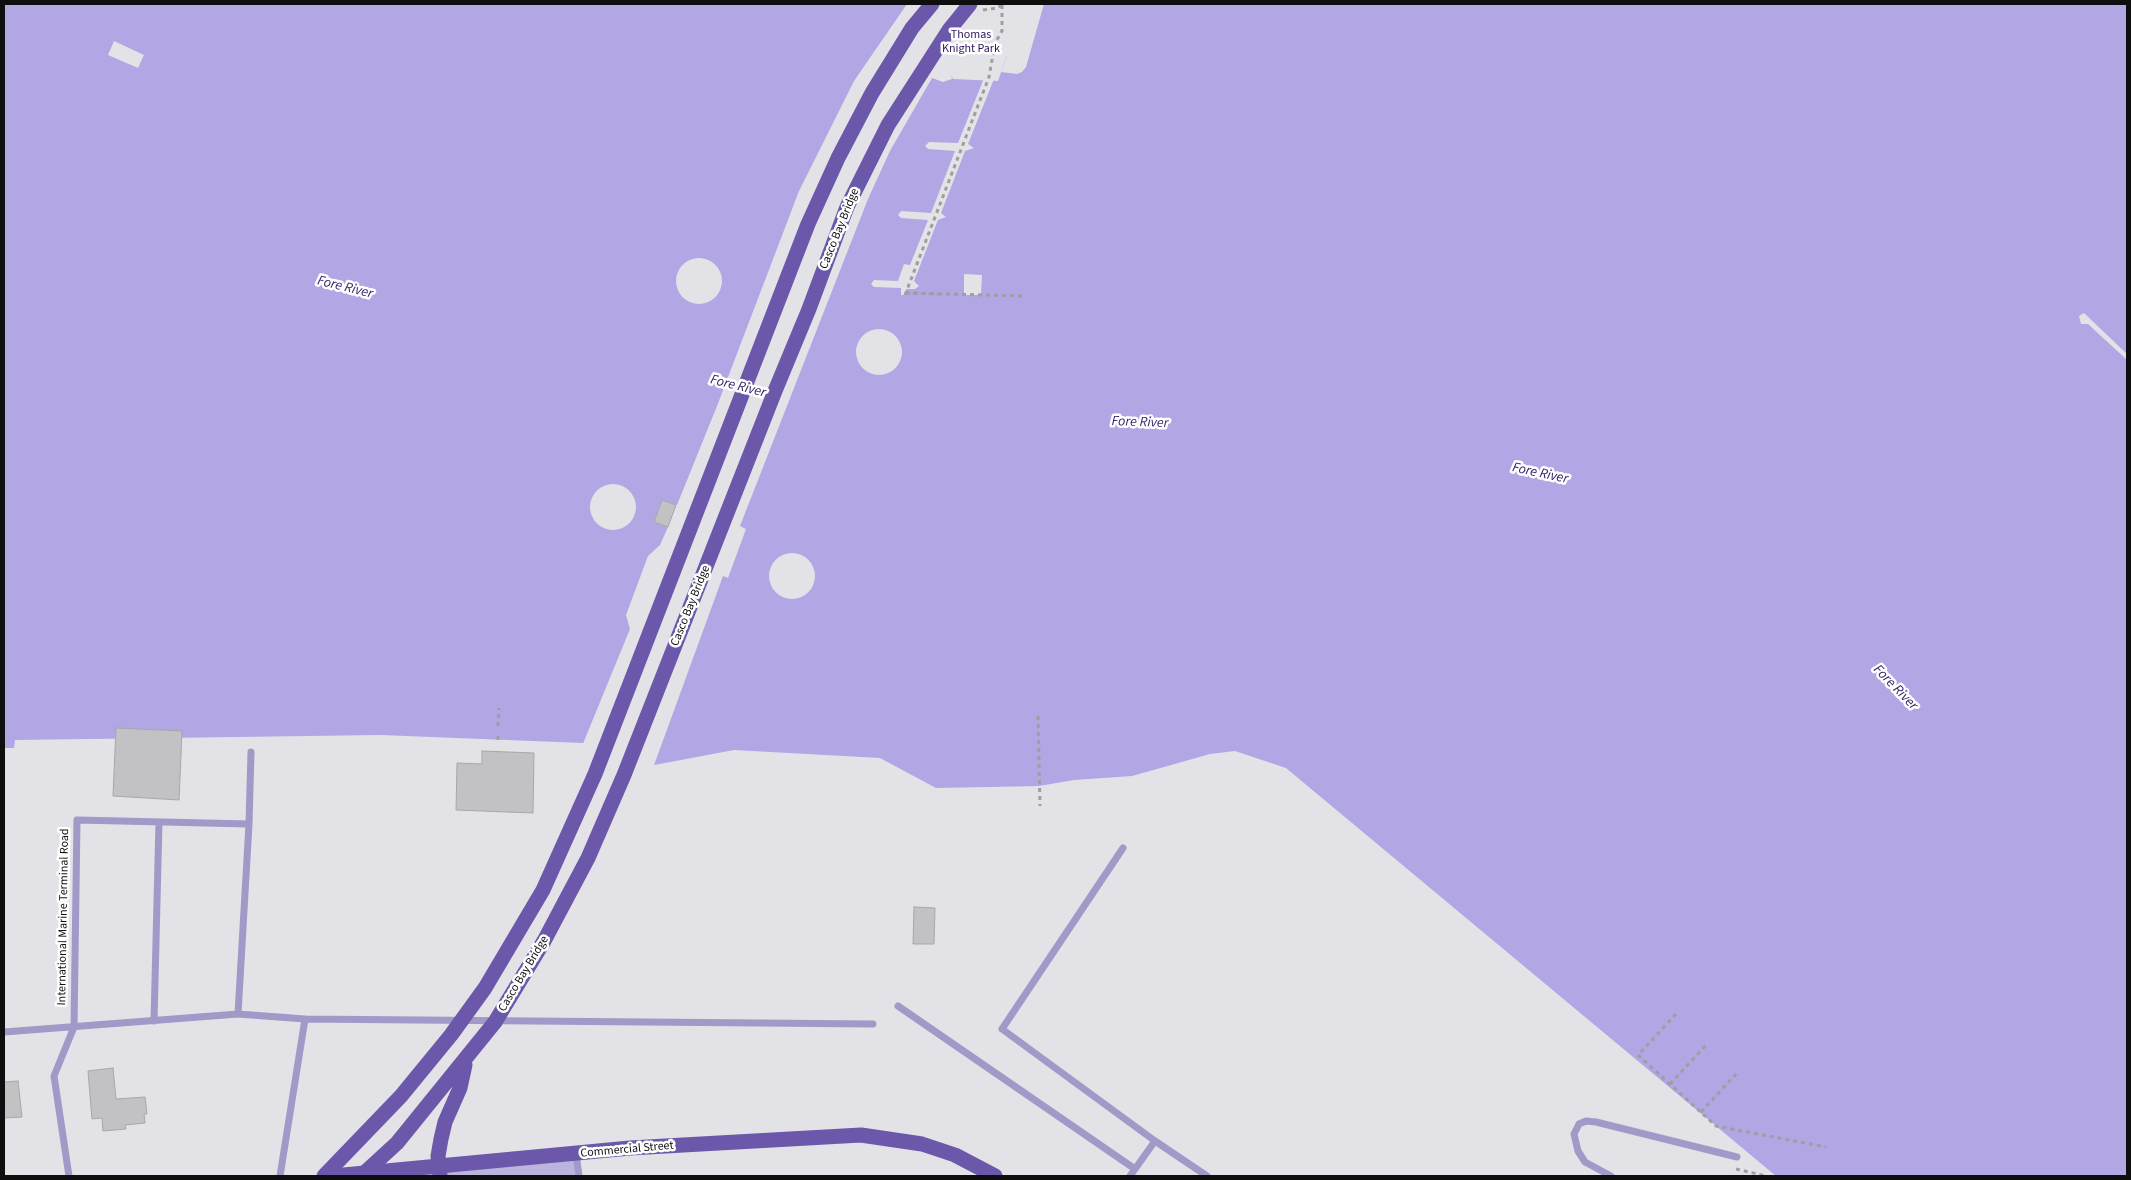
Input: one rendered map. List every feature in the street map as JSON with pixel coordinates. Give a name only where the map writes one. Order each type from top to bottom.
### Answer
[{"type":"main road","name":"Casco Bay Bridge","points":[[324,1176],[401,1096],[451,1035],[485,988],[542,890],[574,824],[598,766],[808,224],[838,158],[872,92],[912,28],[932,4]]},
{"type":"main road","name":"Casco Bay Bridge","points":[[360,1176],[397,1143],[467,1059],[500,1014],[544,941],[588,858],[624,775],[809,309],[847,207],[888,124],[949,30],[976,7]]},
{"type":"main road","points":[[440,1176],[438,1156],[440,1139],[445,1122],[460,1088],[467,1059]]},
{"type":"main road","name":"Commercial Street","points":[[333,1176],[630,1148],[861,1135],[922,1144],[955,1155],[995,1176]]},
{"type":"lane","points":[[238,1014],[249,824],[251,752]]},
{"type":"lane","name":"International Marine Terminal Road","points":[[69,1176],[54,1076],[74,1027],[77,820],[249,824]]},
{"type":"lane","points":[[154,1021],[159,822]]},
{"type":"lane","points":[[1123,848],[1002,1028],[1155,1141],[1207,1176]]},
{"type":"lane","points":[[898,1006],[1135,1169]]},
{"type":"lane","points":[[4,1032],[238,1014],[305,1019],[873,1024]]},
{"type":"lane","points":[[280,1176],[305,1019]]},
{"type":"lane","points":[[1612,1176],[1585,1162],[1578,1151],[1574,1134],[1579,1124],[1586,1121],[1596,1122],[1737,1156]]},
{"type":"lane","points":[[1130,1176],[1155,1141]]},
{"type":"lane","points":[[576,1154],[579,1176]]},
{"type":"path","points":[[976,7],[998,8],[1003,4]]},
{"type":"path","points":[[1003,4],[1002,31],[995,43],[989,77],[905,294],[1026,296]]},
{"type":"path","points":[[498,726],[499,708]]},
{"type":"path","points":[[1038,716],[1040,806]]},
{"type":"path","points":[[498,734],[498,740]]},
{"type":"path","points":[[1676,1014],[1638,1055],[1716,1126],[1826,1147]]},
{"type":"path","points":[[1670,1084],[1708,1043]]},
{"type":"path","points":[[1701,1112],[1739,1071]]},
{"type":"shaded area","points":[[576,1154],[579,1176],[319,1176]]},
{"type":"water","name":"Fore River","points":[[4,4],[911,4],[872,55],[951,75],[953,79],[998,81],[1007,56],[1011,58],[1032,4],[2127,4],[2127,1176],[1776,1176],[1286,768],[1235,751],[1210,754],[1132,776],[1074,780],[1039,786],[936,788],[880,758],[734,750],[654,765],[583,743],[381,735],[15,740],[14,748],[4,748]]},
{"type":"pier","points":[[907,4],[914,4],[876,54],[951,73],[952,79],[943,82],[932,78],[890,151],[868,199],[740,526],[746,529],[728,578],[723,576],[653,768],[582,746],[630,629],[626,615],[648,556],[660,545],[668,527],[654,522],[662,500],[677,505],[799,191],[854,81]]},
{"type":"pier","points":[[1029,4],[1044,4],[1026,67],[1017,74],[1001,72],[1007,57],[1004,55],[1010,55]]},
{"type":"pier","points":[[114,41],[144,55],[138,68],[108,55]]},
{"type":"pier","points":[[984,78],[994,79],[968,144],[974,148],[965,151],[941,213],[946,217],[938,220],[914,281],[919,286],[915,289],[906,289],[905,295],[901,295],[901,288],[874,287],[871,284],[874,280],[898,281],[904,264],[910,265],[928,220],[901,218],[898,215],[901,211],[931,213],[955,151],[928,149],[925,146],[929,142],[958,143]]},
{"type":"pier","points":[[699,258],[712,262],[718,268],[722,281],[718,294],[712,300],[699,304],[686,300],[680,294],[676,281],[680,268],[686,262]]},
{"type":"pier","points":[[964,274],[982,275],[981,295],[964,295]]},
{"type":"pier","points":[[2084,313],[2127,354],[2127,360],[2088,324],[2081,324],[2079,316]]},
{"type":"pier","points":[[879,329],[892,333],[898,339],[902,352],[898,365],[892,371],[879,375],[866,371],[860,365],[856,352],[860,339],[866,333]]},
{"type":"pier","points":[[613,484],[626,488],[632,494],[636,507],[632,520],[626,526],[613,530],[600,526],[594,520],[590,507],[594,494],[600,488]]},
{"type":"pier","points":[[792,553],[805,557],[811,563],[815,576],[811,589],[805,595],[792,599],[779,595],[773,589],[769,576],[773,563],[779,557]]},
{"type":"building","points":[[662,500],[676,505],[668,527],[654,522]]},
{"type":"building","points":[[116,728],[182,731],[179,800],[113,796]]},
{"type":"building","points":[[482,751],[534,753],[533,813],[456,810],[457,763],[482,764]]},
{"type":"building","points":[[914,907],[935,908],[934,944],[913,944]]},
{"type":"building","points":[[113,1068],[116,1099],[145,1097],[147,1114],[144,1114],[145,1123],[125,1125],[126,1129],[103,1131],[102,1118],[92,1119],[88,1071]]},
{"type":"building","points":[[18,1081],[22,1117],[4,1118],[4,1082]]},
{"type":"park label","name":"Thomas Knight Park","points":[[971,42]]}]
